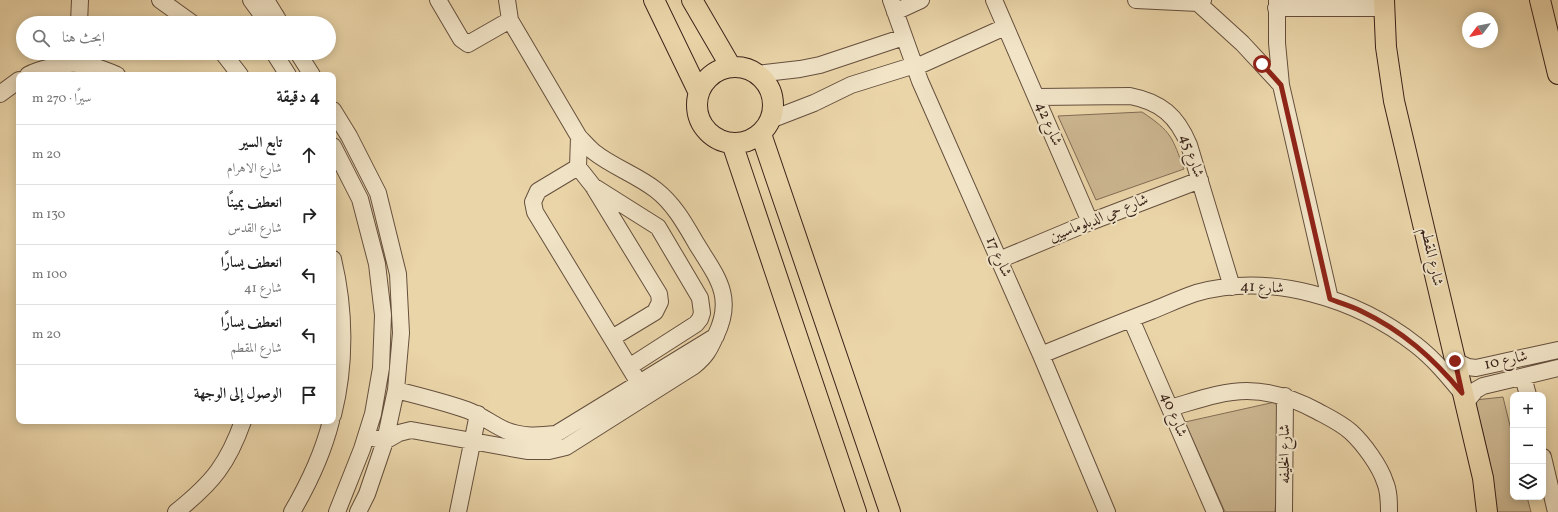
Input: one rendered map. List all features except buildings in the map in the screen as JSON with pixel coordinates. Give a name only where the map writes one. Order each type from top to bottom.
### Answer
[{"type":"main road","points":[[654,0],[699,93]]},
{"type":"main road","points":[[692,0],[731,67]]},
{"type":"main road","points":[[1540,0],[1558,74]]},
{"type":"main road","name":"شارع المقطم","points":[[1384,4],[1386,47],[1394,101],[1483,478],[1487,512]]},
{"type":"main road","points":[[731,67],[745,68],[757,74],[768,87],[771,95],[772,112],[765,127],[747,142],[732,144],[717,139],[705,129],[701,123],[696,108],[699,93],[704,83],[711,75],[731,67]]},
{"type":"main road","points":[[765,127],[890,512]]},
{"type":"main road","points":[[732,144],[856,512]]},
{"type":"street","points":[[79,16],[80,0]]},
{"type":"street","points":[[160,0],[182,16]]},
{"type":"street","points":[[241,0],[251,16]]},
{"type":"street","points":[[251,0],[262,15],[266,16]]},
{"type":"street","points":[[266,0],[276,16]]},
{"type":"street","points":[[438,0],[461,39],[468,44],[510,20]]},
{"type":"street","points":[[396,390],[478,414],[505,430],[522,435],[540,436],[556,434],[694,366],[706,356],[722,324],[725,304],[723,291],[713,271],[678,212],[667,199],[655,189],[595,153],[578,138],[510,20],[506,0]]},
{"type":"street","points":[[893,6],[921,0]]},
{"type":"street","name":"شارع 42","points":[[994,0],[1090,222]]},
{"type":"street","points":[[1136,0],[1200,2],[1242,43],[1281,85]]},
{"type":"street","points":[[1330,299],[1281,85],[1277,43],[1276,4],[1384,4]]},
{"type":"street","name":"شارع 17","points":[[893,6],[916,66],[920,81],[1041,355],[1107,512]]},
{"type":"street","points":[[765,127],[851,85],[916,66],[1005,27]]},
{"type":"street","points":[[757,74],[820,65],[904,37]]},
{"type":"street","points":[[37,72],[71,60]]},
{"type":"street","points":[[82,60],[109,72]]},
{"type":"street","points":[[228,60],[238,72]]},
{"type":"street","points":[[278,60],[286,72]]},
{"type":"street","points":[[302,60],[310,72]]},
{"type":"street","points":[[0,94],[16,82]]},
{"type":"street","name":"شارع 45","points":[[1037,97],[1130,96],[1156,104],[1167,112],[1184,132],[1232,287]]},
{"type":"street","points":[[336,115],[349,136],[378,193],[398,274],[401,333],[396,390],[386,441],[367,494],[358,512]]},
{"type":"street","points":[[336,125],[349,136]]},
{"type":"street","points":[[578,138],[578,167],[593,186],[659,294],[660,302],[655,312],[612,338]]},
{"type":"street","points":[[336,152],[360,199],[377,264],[383,315],[381,368],[373,414],[337,512]]},
{"type":"street","points":[[578,167],[538,191],[533,202],[535,212],[643,390]]},
{"type":"street","name":"شارع حي الدبلوماسيين","points":[[999,260],[1090,222],[1200,180]]},
{"type":"street","points":[[593,186],[658,227],[700,298],[702,313],[696,324],[629,367]]},
{"type":"street","points":[[336,276],[341,304],[342,337],[341,370],[336,398]]},
{"type":"street","name":"شارع 41","points":[[1041,355],[1196,293],[1232,287],[1265,286],[1298,291],[1330,299],[1361,311],[1390,326],[1417,346],[1436,363],[1464,398]]},
{"type":"street","name":"شارع 40","points":[[1131,319],[1215,512]]},
{"type":"street","name":"شارع 10","points":[[1455,361],[1468,367],[1476,368],[1558,350]]},
{"type":"street","name":"شارع 10","points":[[1464,398],[1483,386],[1558,368]]},
{"type":"street","points":[[1524,376],[1527,392]]},
{"type":"street","points":[[366,436],[386,441],[399,433],[411,430],[527,451],[555,450],[566,446],[643,390]]},
{"type":"street","points":[[1170,408],[1229,392],[1248,391],[1266,392],[1285,396],[1303,403],[1336,421],[1350,431],[1375,462],[1385,481],[1389,501],[1389,512]]},
{"type":"street","name":"شارع الخليفه","points":[[1284,512],[1285,396]]},
{"type":"street","points":[[458,512],[478,414]]},
{"type":"street","points":[[176,512],[218,471],[238,435],[242,424]]},
{"type":"street","points":[[292,512],[317,465],[330,424]]},
{"type":"street","points":[[1545,464],[1556,512]]},
{"type":"shaded area","points":[[1142,112],[1160,125],[1170,136],[1177,149],[1184,169],[1096,200],[1058,116]]},
{"type":"shaded area","points":[[1503,397],[1510,426],[1510,500],[1528,500],[1531,512],[1497,512],[1489,458],[1475,400]]},
{"type":"shaded area","points":[[1275,402],[1282,419],[1275,512],[1225,512],[1185,422]]},
{"type":"route","points":[[1262,64],[1281,85],[1330,299],[1361,311],[1390,326],[1417,346],[1441,368],[1462,393],[1455,361]]}]
